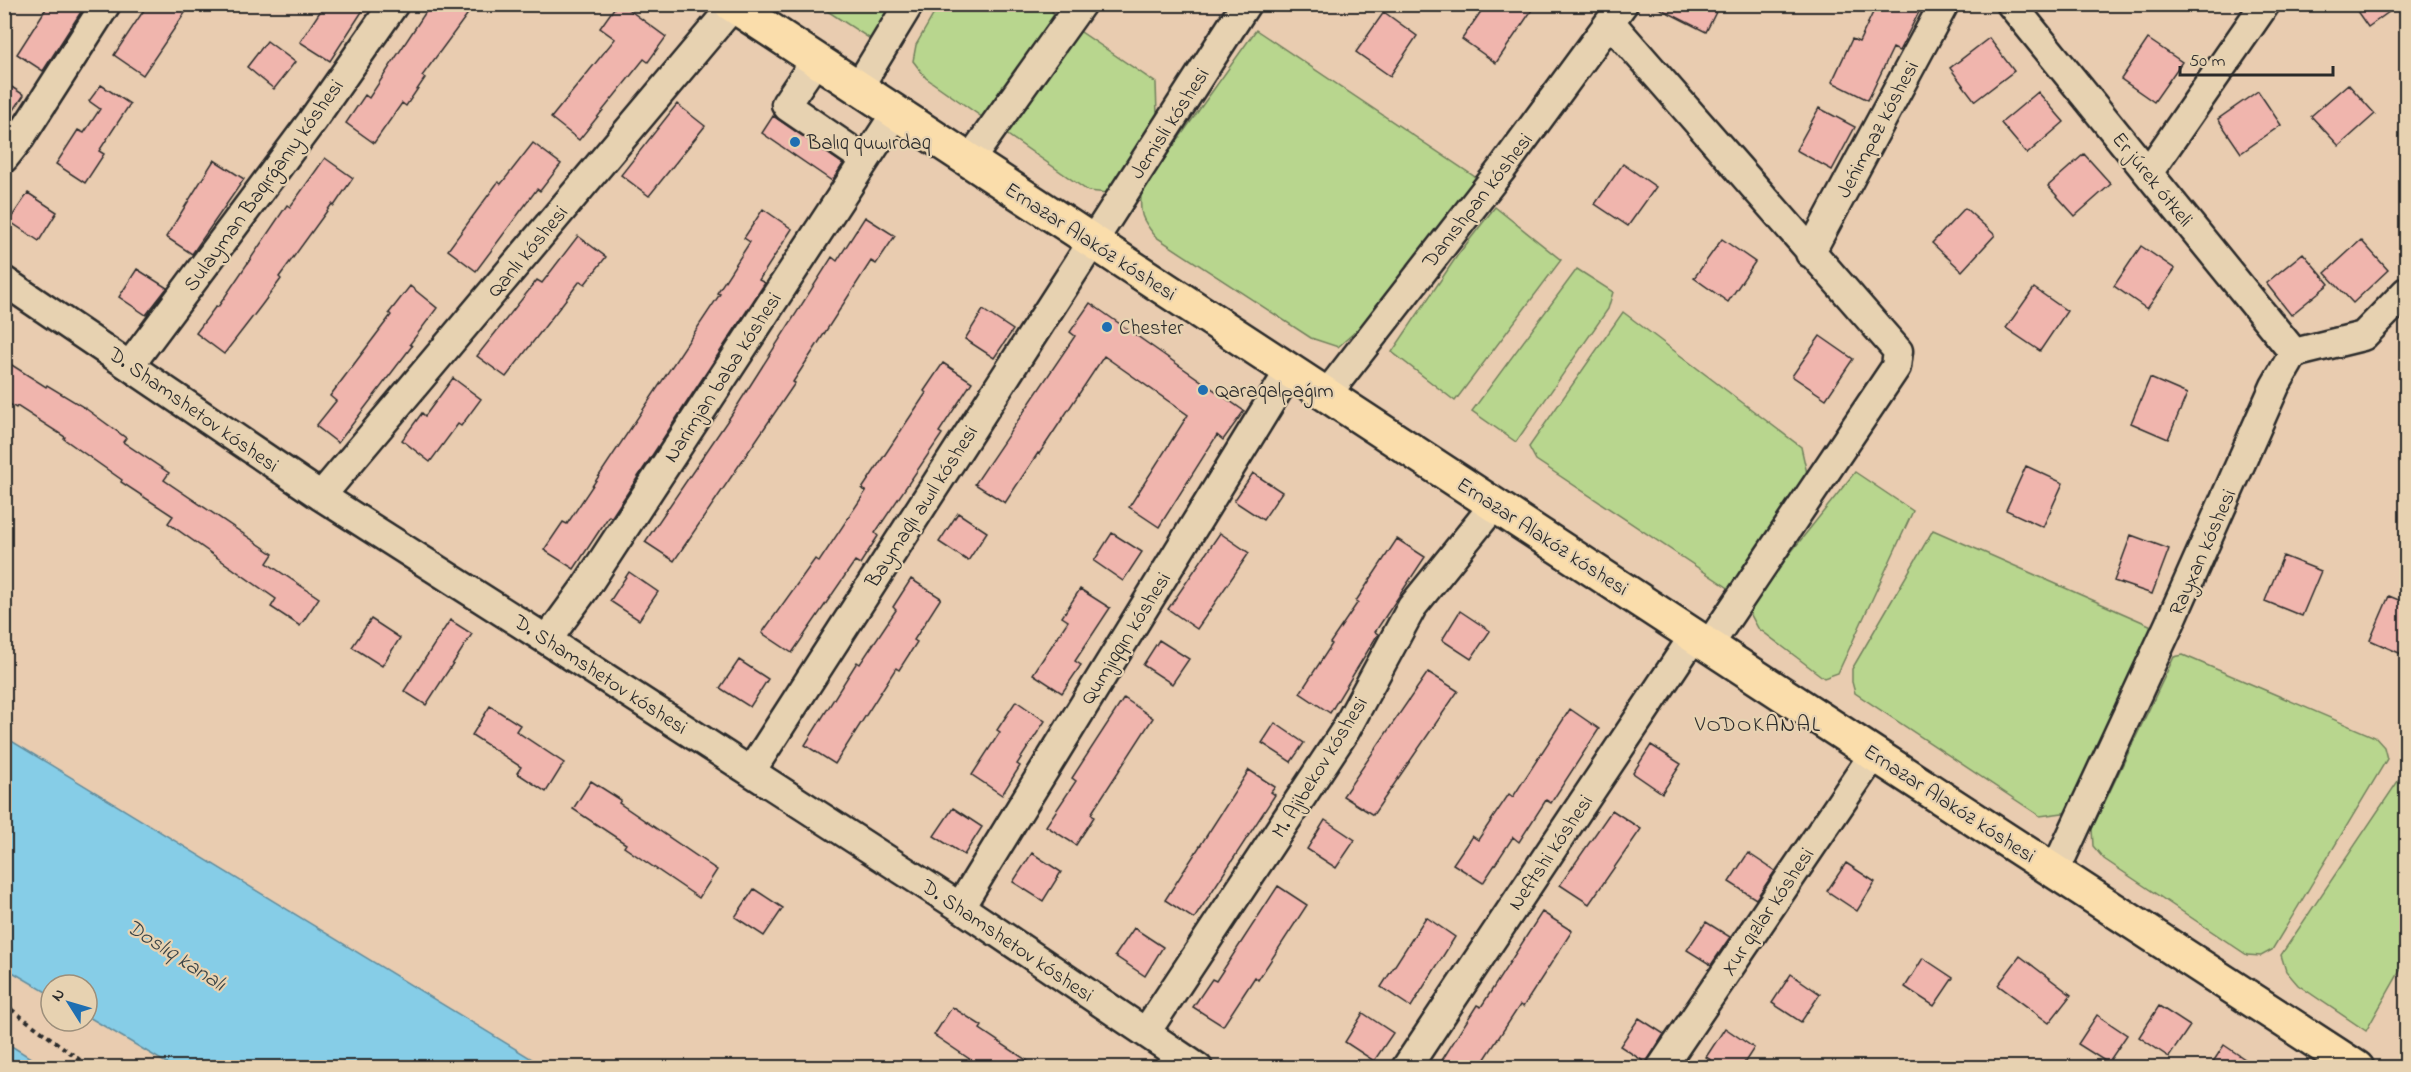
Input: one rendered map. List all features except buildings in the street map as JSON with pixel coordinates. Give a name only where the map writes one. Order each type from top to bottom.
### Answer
[{"type":"main road","name":"Ernazar Alakóz kóshesi","points":[[732,5],[2357,1068]]},
{"type":"street","points":[[4,158],[20,138],[106,4]]},
{"type":"street","name":"Sulayman Baqırǵanıy kóshesi","points":[[130,364],[312,121],[394,4]]},
{"type":"street","points":[[858,88],[909,4]]},
{"type":"street","points":[[969,161],[1081,4]]},
{"type":"street","name":"Jemisli kóshesi","points":[[1092,242],[1246,4]]},
{"type":"street","name":"Jeńimpaz kóshesi","points":[[1810,253],[1944,4]]},
{"type":"street","name":"Er júrek ótkeli","points":[[2011,4],[2294,353]]},
{"type":"street","points":[[2148,174],[2265,4]]},
{"type":"street","name":"Qanlı kóshesi","points":[[321,496],[732,5]]},
{"type":"street","name":"Neftshi kóshesi","points":[[1406,1068],[1702,641],[1896,367],[1898,351],[1810,253],[1617,14]]},
{"type":"street","name":"Danıshpan kóshesi","points":[[1327,394],[1501,170],[1617,14]]},
{"type":"street","points":[[816,60],[786,104],[864,159]]},
{"type":"street","name":"Narimjan baba kóshesi","points":[[548,640],[585,588],[896,113]]},
{"type":"street","name":"Baymaqlı awıl kóshesi","points":[[751,771],[1092,242]]},
{"type":"street","name":"D. Shamshetov kóshesi","points":[[4,281],[130,364],[321,496],[960,907],[1198,1068]]},
{"type":"street","points":[[2294,353],[2362,336],[2406,292]]},
{"type":"street","name":"Rayxan kóshesi","points":[[2055,871],[2169,626],[2275,386],[2294,353]]},
{"type":"street","name":"Qumjıqqın kóshesi","points":[[960,907],[1290,370]]},
{"type":"street","name":"M. Ajibekov kóshesi","points":[[1146,1032],[1345,731],[1412,607],[1495,504]]},
{"type":"street","name":"Xur qızlar kóshesi","points":[[1661,1068],[1874,754]]},
{"type":"path","points":[[4,1004],[91,1068]]},
{"type":"green space","points":[[818,5],[902,5],[875,42]]},
{"type":"green space","points":[[939,5],[1049,5],[1053,13],[1156,83],[1157,115],[1148,144],[1108,193],[1088,191],[926,78],[913,61],[916,45]]},
{"type":"green space","points":[[1256,30],[1478,179],[1373,316],[1338,347],[1311,338],[1156,237],[1142,216],[1142,190]]},
{"type":"green space","points":[[1495,207],[1561,260],[1455,401],[1392,352],[1457,256]]},
{"type":"green space","points":[[1577,269],[1613,292],[1608,309],[1516,442],[1472,411]]},
{"type":"green space","points":[[1623,312],[1801,447],[1809,482],[1733,591],[1536,460],[1529,447]]},
{"type":"green space","points":[[1855,472],[1913,511],[1838,673],[1824,678],[1758,628],[1750,613],[1752,601]]},
{"type":"green space","points":[[1933,530],[2154,627],[2070,812],[2040,816],[1855,693],[1852,669]]},
{"type":"green space","points":[[2183,655],[2375,737],[2384,747],[2387,759],[2272,950],[2261,956],[2247,955],[2104,859],[2093,846],[2092,829],[2174,657]]},
{"type":"green space","points":[[2406,775],[2406,960],[2366,1031],[2298,985],[2286,971],[2281,955],[2400,778]]},
{"type":"water","name":"Doslıq kanalı","points":[[5,737],[545,1067],[173,1067],[99,1023],[99,973],[39,973],[39,988],[4,967]]},
{"type":"water","points":[[5,1042],[45,1067],[5,1067]]},
{"type":"place","name":"Balıq quwırdaq","points":[[795,142]]},
{"type":"place","name":"Chester","points":[[1107,327]]},
{"type":"place","name":"Qaraqalpaǵım","points":[[1203,390]]},
{"type":"district","name":"VODOKANAL","points":[[1758,723]]}]
